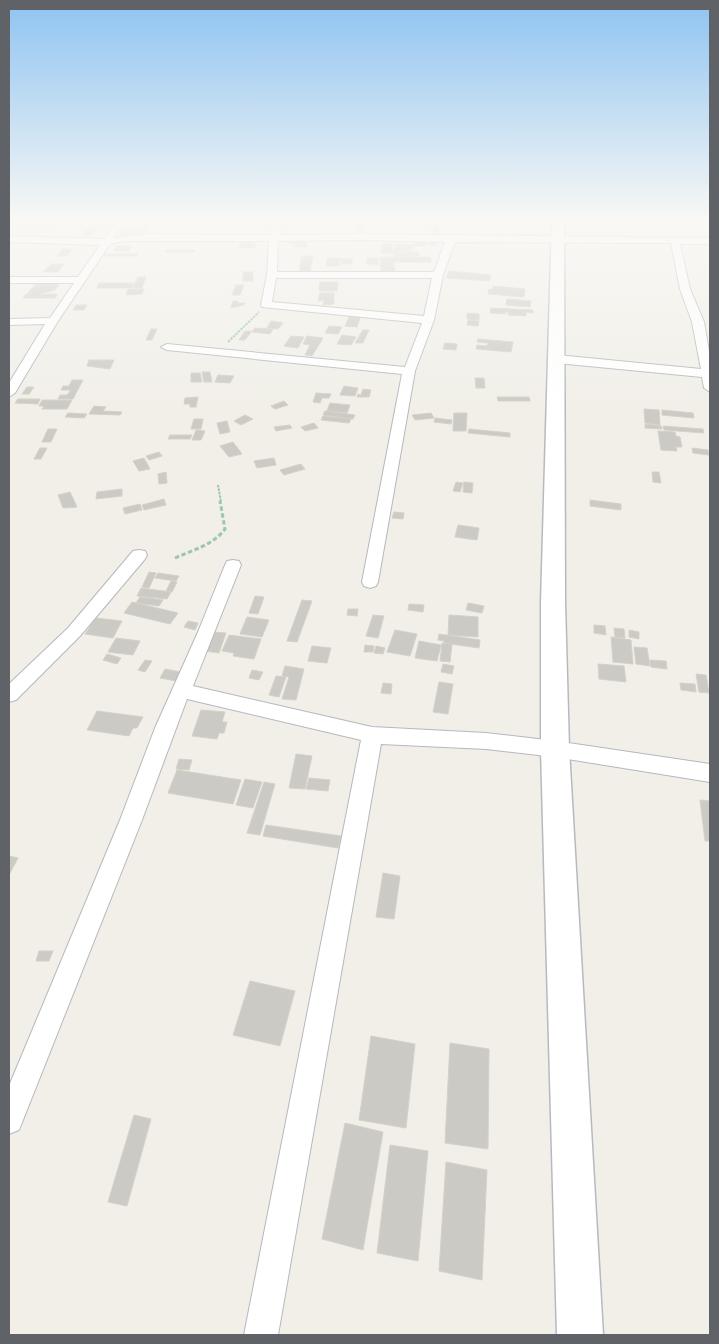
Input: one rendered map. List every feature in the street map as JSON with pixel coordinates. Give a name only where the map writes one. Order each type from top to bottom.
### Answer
[{"type":"street","points":[[9,393],[53,321],[80,282]]},
{"type":"street","points":[[271,282],[266,306],[428,320]]},
{"type":"street","points":[[370,582],[409,371],[428,320],[436,282]]},
{"type":"street","points":[[558,282],[553,603],[555,749],[580,1335]]},
{"type":"street","points":[[683,282],[698,322],[710,388]]},
{"type":"street","points":[[9,322],[53,321]]},
{"type":"street","points":[[698,322],[710,322]]},
{"type":"street","points":[[167,347],[409,371]]},
{"type":"street","points":[[557,359],[708,374]]},
{"type":"street","points":[[9,696],[74,632],[139,555]]},
{"type":"street","points":[[9,1120],[131,820],[165,728],[207,632],[233,565]]},
{"type":"street","points":[[181,690],[372,734],[486,741],[555,749],[710,773]]},
{"type":"street","points":[[261,1335],[372,734]]},
{"type":"path","points":[[218,352],[266,306]]},
{"type":"path","points":[[174,558],[212,541],[222,534],[225,529],[218,485]]},
{"type":"building","points":[[136,282],[144,282],[142,288],[133,288]]},
{"type":"building","points":[[320,282],[338,282],[337,291],[319,291]]},
{"type":"building","points":[[34,283],[58,283],[56,285],[59,285],[55,290],[39,294],[57,294],[55,298],[23,298],[33,287],[41,285],[34,285]]},
{"type":"building","points":[[99,283],[134,283],[132,288],[97,288]]},
{"type":"building","points":[[236,285],[244,285],[240,295],[232,295]]},
{"type":"building","points":[[493,286],[525,289],[524,297],[488,294],[489,289],[492,290]]},
{"type":"building","points":[[128,289],[144,289],[142,294],[126,295]]},
{"type":"building","points":[[320,293],[334,293],[334,304],[323,305],[324,300],[318,301]]},
{"type":"building","points":[[507,299],[531,301],[530,307],[506,305]]},
{"type":"building","points":[[233,301],[245,303],[244,305],[231,308]]},
{"type":"building","points":[[76,305],[87,305],[84,310],[73,310]]},
{"type":"building","points":[[491,308],[533,310],[533,313],[526,312],[526,316],[508,315],[508,312],[505,312],[505,314],[490,313]]},
{"type":"building","points":[[467,313],[479,314],[479,320],[467,319]]},
{"type":"building","points":[[349,317],[360,318],[357,327],[345,326]]},
{"type":"building","points":[[468,320],[479,321],[478,326],[467,325]]},
{"type":"building","points":[[271,321],[283,323],[278,329],[267,328]]},
{"type":"building","points":[[329,326],[342,327],[338,334],[325,333]]},
{"type":"building","points":[[255,328],[273,329],[270,334],[252,332]]},
{"type":"building","points":[[151,329],[157,329],[152,340],[146,340]]},
{"type":"building","points":[[363,330],[369,330],[363,343],[355,343]]},
{"type":"building","points":[[245,331],[252,331],[245,340],[239,340]]},
{"type":"building","points":[[342,335],[356,337],[351,345],[337,344]]},
{"type":"building","points":[[291,336],[304,337],[298,348],[284,346]]},
{"type":"building","points":[[307,336],[323,338],[312,356],[305,355],[310,345],[303,344]]},
{"type":"building","points":[[478,339],[513,342],[511,352],[476,349],[477,345],[487,346],[488,343],[477,342]]},
{"type":"building","points":[[445,343],[457,344],[456,350],[443,349]]},
{"type":"building","points":[[89,360],[114,360],[110,369],[87,366]]},
{"type":"building","points":[[202,372],[210,372],[212,382],[204,382]]},
{"type":"building","points":[[191,373],[200,373],[202,382],[191,382]]},
{"type":"building","points":[[218,375],[234,376],[230,383],[215,382]]},
{"type":"building","points":[[475,378],[484,378],[485,388],[476,388]]},
{"type":"building","points":[[72,380],[83,380],[73,399],[58,399],[60,395],[67,395],[71,390],[61,390],[63,386],[69,386]]},
{"type":"building","points":[[344,386],[358,388],[355,396],[340,395]]},
{"type":"building","points":[[27,387],[34,387],[29,394],[22,394]]},
{"type":"building","points":[[363,389],[371,390],[369,397],[357,397],[358,394],[361,395]]},
{"type":"building","points":[[316,393],[331,394],[329,398],[322,398],[320,403],[313,402]]},
{"type":"building","points":[[198,397],[196,407],[184,404],[185,398]]},
{"type":"building","points":[[497,397],[529,397],[530,401],[498,401]]},
{"type":"building","points":[[18,399],[40,399],[38,404],[15,403]]},
{"type":"building","points":[[42,400],[72,400],[67,409],[42,409],[44,406],[39,406]]},
{"type":"building","points":[[284,401],[288,405],[275,409],[271,406]]},
{"type":"building","points":[[330,403],[350,405],[347,413],[327,411]]},
{"type":"building","points":[[94,406],[106,407],[103,411],[122,412],[120,415],[89,414]]},
{"type":"building","points":[[644,409],[659,410],[660,425],[645,423]]},
{"type":"building","points":[[662,410],[693,413],[694,418],[662,415]]},
{"type":"building","points":[[325,411],[355,415],[353,419],[323,415]]},
{"type":"building","points":[[68,413],[87,414],[84,418],[65,417]]},
{"type":"building","points":[[431,413],[434,418],[415,420],[412,415]]},
{"type":"building","points":[[454,413],[467,413],[466,431],[453,431]]},
{"type":"building","points":[[245,415],[253,419],[241,425],[234,421]]},
{"type":"building","points":[[323,416],[351,419],[349,423],[321,420]]},
{"type":"building","points":[[435,418],[452,420],[451,424],[434,422]]},
{"type":"building","points":[[194,419],[203,419],[201,429],[191,429]]},
{"type":"building","points":[[227,421],[230,432],[220,434],[217,423]]},
{"type":"building","points":[[314,423],[318,428],[305,431],[301,427]]},
{"type":"building","points":[[645,424],[661,426],[662,429],[645,428]]},
{"type":"building","points":[[290,425],[292,428],[276,431],[274,427]]},
{"type":"building","points":[[663,426],[703,429],[704,433],[664,430]]},
{"type":"building","points":[[48,429],[57,429],[51,442],[42,442]]},
{"type":"building","points":[[469,429],[510,433],[510,437],[468,433]]},
{"type":"building","points":[[196,430],[205,431],[201,440],[192,440]]},
{"type":"building","points":[[658,431],[675,432],[676,436],[680,437],[682,447],[676,447],[677,451],[661,450]]},
{"type":"building","points":[[170,435],[192,435],[190,439],[168,439]]},
{"type":"building","points":[[233,442],[242,454],[229,457],[220,446]]},
{"type":"building","points":[[40,448],[47,448],[41,459],[34,459]]},
{"type":"building","points":[[692,448],[708,450],[709,455],[693,453]]},
{"type":"building","points":[[159,452],[162,456],[149,460],[146,456]]},
{"type":"building","points":[[144,458],[150,469],[139,471],[133,461]]},
{"type":"building","points":[[274,458],[276,465],[257,468],[254,461]]},
{"type":"building","points":[[301,464],[305,469],[284,475],[280,470]]},
{"type":"building","points":[[166,472],[167,483],[159,484],[158,474]]},
{"type":"building","points":[[652,472],[659,472],[661,483],[653,482]]},
{"type":"building","points":[[456,482],[463,483],[460,492],[453,491]]},
{"type":"building","points":[[464,482],[473,483],[472,493],[463,492]]},
{"type":"building","points":[[122,489],[122,496],[96,499],[97,492]]},
{"type":"building","points":[[70,492],[77,507],[63,508],[58,495]]},
{"type":"building","points":[[164,499],[166,505],[144,510],[142,505]]},
{"type":"building","points":[[590,500],[621,504],[621,510],[590,506]]},
{"type":"building","points":[[140,504],[142,510],[125,514],[123,508]]},
{"type":"building","points":[[394,512],[404,513],[403,519],[392,518]]},
{"type":"building","points":[[458,525],[479,528],[477,540],[455,537]]},
{"type":"building","points":[[149,572],[156,573],[149,588],[142,587]]},
{"type":"building","points":[[158,573],[179,576],[176,581],[155,578]]},
{"type":"building","points":[[171,581],[177,582],[172,592],[166,591]]},
{"type":"building","points":[[141,588],[171,592],[167,599],[137,596]]},
{"type":"building","points":[[255,596],[264,597],[258,614],[249,613]]},
{"type":"building","points":[[140,597],[163,600],[159,606],[136,603]]},
{"type":"building","points":[[302,600],[312,601],[297,642],[287,641]]},
{"type":"building","points":[[132,602],[178,613],[170,624],[124,613]]},
{"type":"building","points":[[468,603],[484,606],[482,613],[466,610]]},
{"type":"building","points":[[409,604],[424,605],[423,612],[408,610]]},
{"type":"building","points":[[348,609],[358,609],[357,616],[347,615]]},
{"type":"building","points":[[373,615],[384,616],[378,638],[366,636]]},
{"type":"building","points":[[449,615],[478,617],[478,637],[448,635]]},
{"type":"building","points":[[247,617],[269,620],[262,637],[240,634]]},
{"type":"building","points":[[96,618],[122,621],[113,638],[85,634]]},
{"type":"building","points":[[188,621],[198,623],[195,630],[184,627]]},
{"type":"building","points":[[594,625],[605,626],[606,635],[594,633]]},
{"type":"building","points":[[614,628],[624,629],[625,638],[615,637]]},
{"type":"building","points":[[395,630],[417,634],[410,656],[387,652]]},
{"type":"building","points":[[629,630],[639,632],[639,639],[629,637]]},
{"type":"building","points":[[213,632],[226,633],[219,653],[205,651]]},
{"type":"building","points":[[439,634],[480,640],[479,648],[444,643],[444,641],[438,640]]},
{"type":"building","points":[[229,635],[261,639],[254,659],[233,656],[234,653],[222,651]]},
{"type":"building","points":[[611,637],[631,640],[633,664],[613,662]]},
{"type":"building","points":[[116,638],[140,641],[133,655],[108,652]]},
{"type":"building","points":[[419,641],[441,645],[437,661],[415,658]]},
{"type":"building","points":[[442,643],[452,644],[450,662],[440,661]]},
{"type":"building","points":[[365,645],[374,646],[373,652],[364,652]]},
{"type":"building","points":[[312,646],[331,648],[327,663],[308,661]]},
{"type":"building","points":[[376,646],[385,648],[383,654],[374,653]]},
{"type":"building","points":[[634,647],[647,648],[650,666],[636,664]]},
{"type":"building","points":[[107,654],[121,658],[117,664],[103,660]]},
{"type":"building","points":[[145,660],[152,661],[145,672],[138,670]]},
{"type":"building","points":[[650,660],[666,661],[667,669],[651,667]]},
{"type":"building","points":[[443,664],[454,666],[452,674],[441,672]]},
{"type":"building","points":[[598,664],[624,666],[626,682],[599,679]]},
{"type":"building","points":[[285,666],[304,669],[296,700],[282,699],[289,677],[282,676]]},
{"type":"building","points":[[165,669],[181,672],[176,681],[160,678]]},
{"type":"building","points":[[252,670],[263,672],[259,680],[249,678]]},
{"type":"building","points":[[696,674],[706,675],[709,693],[699,692]]},
{"type":"building","points":[[276,676],[286,677],[279,697],[269,695]]},
{"type":"building","points":[[439,682],[453,684],[448,714],[433,712]]},
{"type":"building","points":[[383,683],[392,684],[391,694],[381,693]]},
{"type":"building","points":[[680,683],[695,684],[696,692],[681,690]]},
{"type":"building","points":[[201,710],[225,712],[222,722],[227,722],[224,733],[219,733],[217,739],[192,736]]},
{"type":"building","points":[[97,711],[143,717],[137,728],[133,728],[129,736],[87,730]]},
{"type":"building","points":[[296,754],[312,756],[305,789],[289,788]]},
{"type":"building","points":[[179,759],[192,760],[189,770],[176,769]]},
{"type":"building","points":[[177,770],[241,780],[233,804],[168,793]]},
{"type":"building","points":[[309,778],[330,780],[328,791],[306,789]]},
{"type":"building","points":[[245,779],[262,782],[253,808],[236,805]]},
{"type":"building","points":[[264,782],[275,784],[260,835],[247,833]]},
{"type":"building","points":[[700,800],[710,801],[710,841],[705,841]]},
{"type":"building","points":[[266,825],[341,836],[338,848],[263,836]]},
{"type":"building","points":[[9,856],[18,858],[9,875]]},
{"type":"building","points":[[383,873],[400,876],[394,919],[376,917]]},
{"type":"building","points":[[39,951],[53,951],[49,961],[36,961]]},
{"type":"building","points":[[250,981],[295,991],[280,1046],[233,1035]]},
{"type":"building","points":[[371,1036],[415,1044],[406,1128],[359,1120]]},
{"type":"building","points":[[450,1043],[489,1049],[488,1149],[445,1143]]},
{"type":"building","points":[[134,1115],[151,1119],[127,1206],[108,1202]]},
{"type":"building","points":[[345,1123],[383,1132],[363,1250],[322,1239]]},
{"type":"building","points":[[390,1145],[428,1151],[418,1261],[377,1253]]},
{"type":"building","points":[[446,1162],[487,1170],[482,1280],[439,1271]]}]
